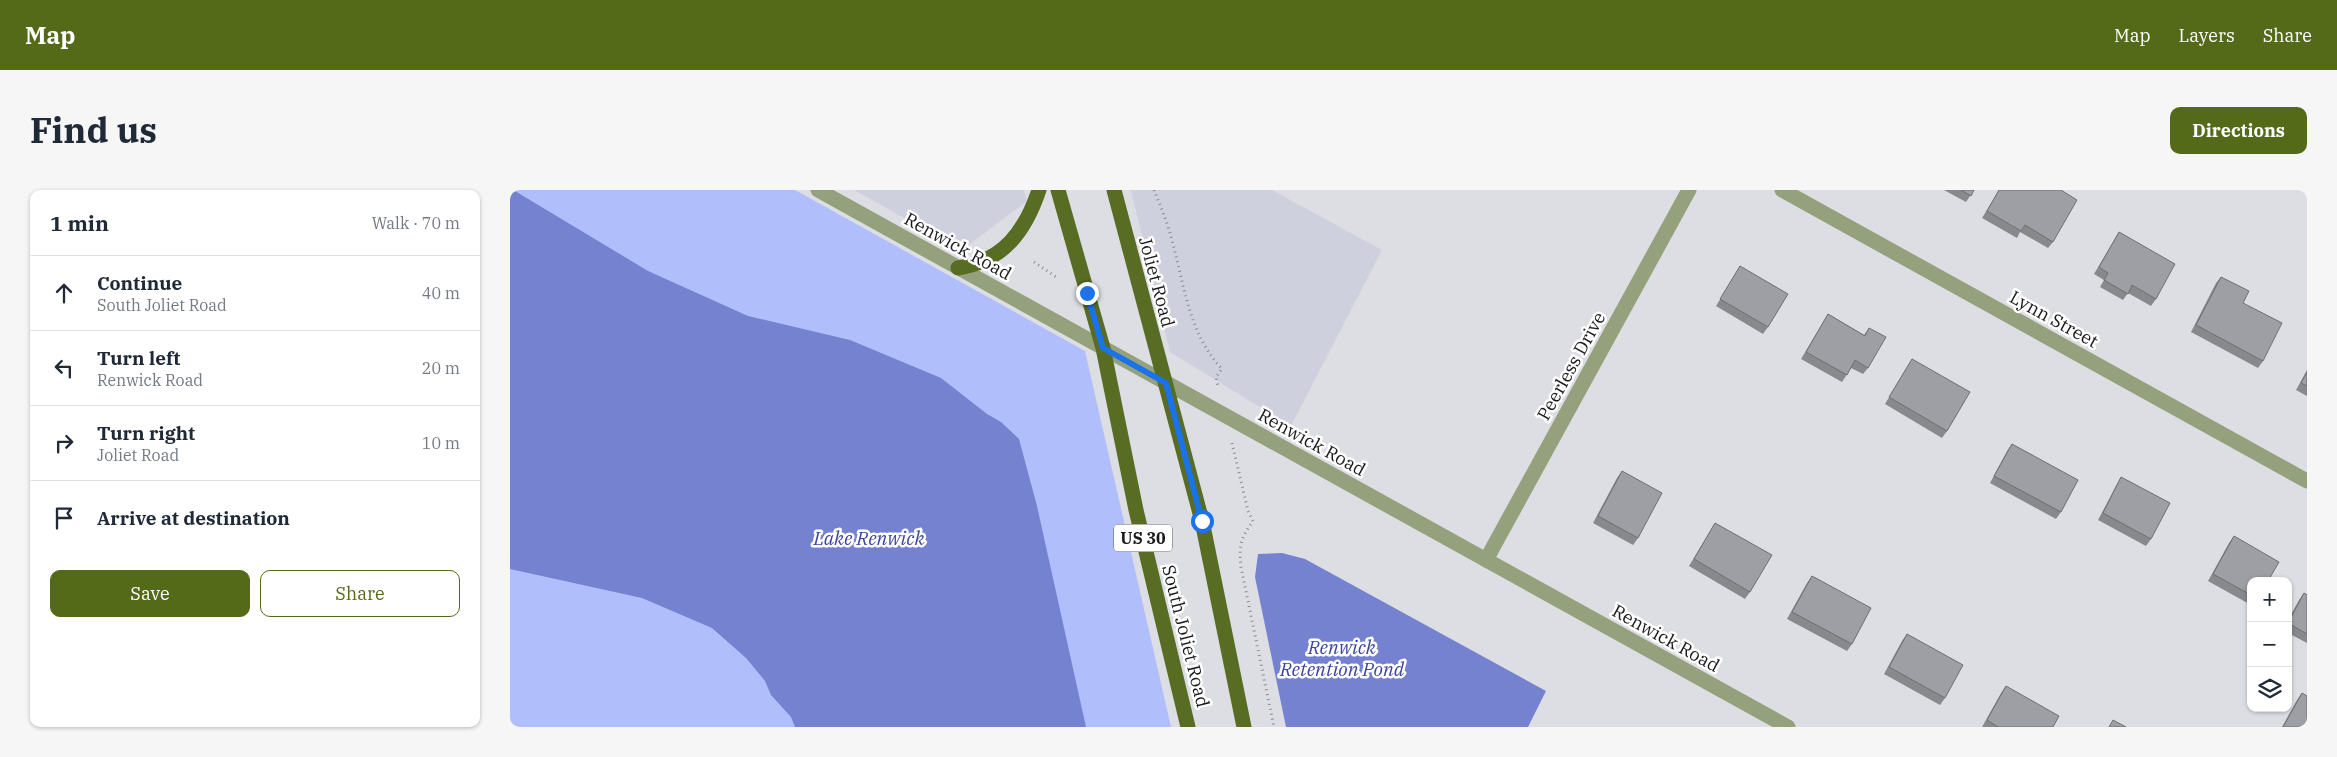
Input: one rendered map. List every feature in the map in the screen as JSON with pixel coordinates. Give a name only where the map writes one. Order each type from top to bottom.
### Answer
[{"type":"main road","points":[[958,268],[976,265],[1001,252],[1018,234],[1039,190]]},
{"type":"main road","name":"US 30","points":[[1058,190],[1103,348]]},
{"type":"main road","name":"Joliet Road","points":[[1114,190],[1166,383]]},
{"type":"main road","name":"South Joliet Road","points":[[1103,348],[1136,510],[1188,727]]},
{"type":"main road","name":"South Joliet Road","points":[[1166,383],[1202,521],[1244,727]]},
{"type":"street","name":"Renwick Road","points":[[818,190],[1788,727]]},
{"type":"street","name":"Peerless Drive","points":[[1486,560],[1689,190]]},
{"type":"street","name":"Lynn Street","points":[[1782,190],[2307,480]]},
{"type":"path","points":[[1154,190],[1169,230],[1192,321],[1208,354],[1222,369],[1216,377]]},
{"type":"path","points":[[1034,262],[1056,277]]},
{"type":"path","points":[[1248,511],[1253,521],[1245,532],[1239,547],[1241,567],[1274,727]]},
{"type":"shaded area","name":"Lake Renwick","points":[[510,190],[795,190],[1085,351],[1171,727],[510,727]]},
{"type":"shaded area","points":[[854,190],[1024,190],[1027,201],[962,250]]},
{"type":"shaded area","points":[[1131,190],[1272,190],[1382,250],[1291,426],[1170,352]]},
{"type":"water","name":"Lake Renwick","points":[[510,190],[515,191],[648,271],[748,316],[850,340],[941,378],[987,414],[1001,422],[1019,439],[1037,506],[1086,727],[795,727],[791,717],[771,695],[765,681],[746,658],[712,628],[642,598],[510,569]]},
{"type":"water","name":"Renwick Retention Pond","points":[[1282,553],[1305,559],[1546,691],[1528,727],[1286,727],[1255,577],[1258,554]]},
{"type":"building","points":[[1961,190],[1974,190],[1971,196]]},
{"type":"building","points":[[1999,190],[2061,190],[2077,200],[2053,242],[2025,225],[2021,231],[1987,211]]},
{"type":"building","points":[[2119,232],[2175,264],[2156,299],[2132,285],[2128,294],[2104,280],[2108,273],[2099,267]]},
{"type":"building","points":[[1740,266],[1788,294],[1768,327],[1720,299]]},
{"type":"building","points":[[2221,277],[2249,291],[2243,303],[2282,323],[2263,361],[2196,325]]},
{"type":"building","points":[[1828,314],[1865,336],[1869,328],[1886,337],[1868,368],[1855,360],[1847,375],[1806,352]]},
{"type":"building","points":[[1912,359],[1970,392],[1947,431],[1889,397]]},
{"type":"building","points":[[2307,372],[2307,386],[2301,383]]},
{"type":"building","points":[[2012,444],[2078,480],[2061,512],[1994,476]]},
{"type":"building","points":[[1622,471],[1662,493],[1638,538],[1598,516]]},
{"type":"building","points":[[2121,477],[2170,503],[2151,539],[2103,513]]},
{"type":"building","points":[[1715,523],[1772,555],[1750,592],[1694,559]]},
{"type":"building","points":[[2234,536],[2279,562],[2270,577],[2247,577],[2247,593],[2213,574]]},
{"type":"building","points":[[1812,576],[1871,608],[1852,644],[1792,612]]},
{"type":"building","points":[[2304,593],[2307,595],[2307,634],[2292,625],[2292,616]]},
{"type":"building","points":[[1907,634],[1963,665],[1945,698],[1889,667]]},
{"type":"building","points":[[2006,686],[2059,716],[2053,727],[1998,727],[1987,720]]},
{"type":"building","points":[[2302,693],[2307,696],[2307,727],[2283,727]]},
{"type":"building","points":[[2113,720],[2126,727],[2109,727]]},
{"type":"route","points":[[1087,293],[1103,348],[1166,383],[1202,521]]}]
